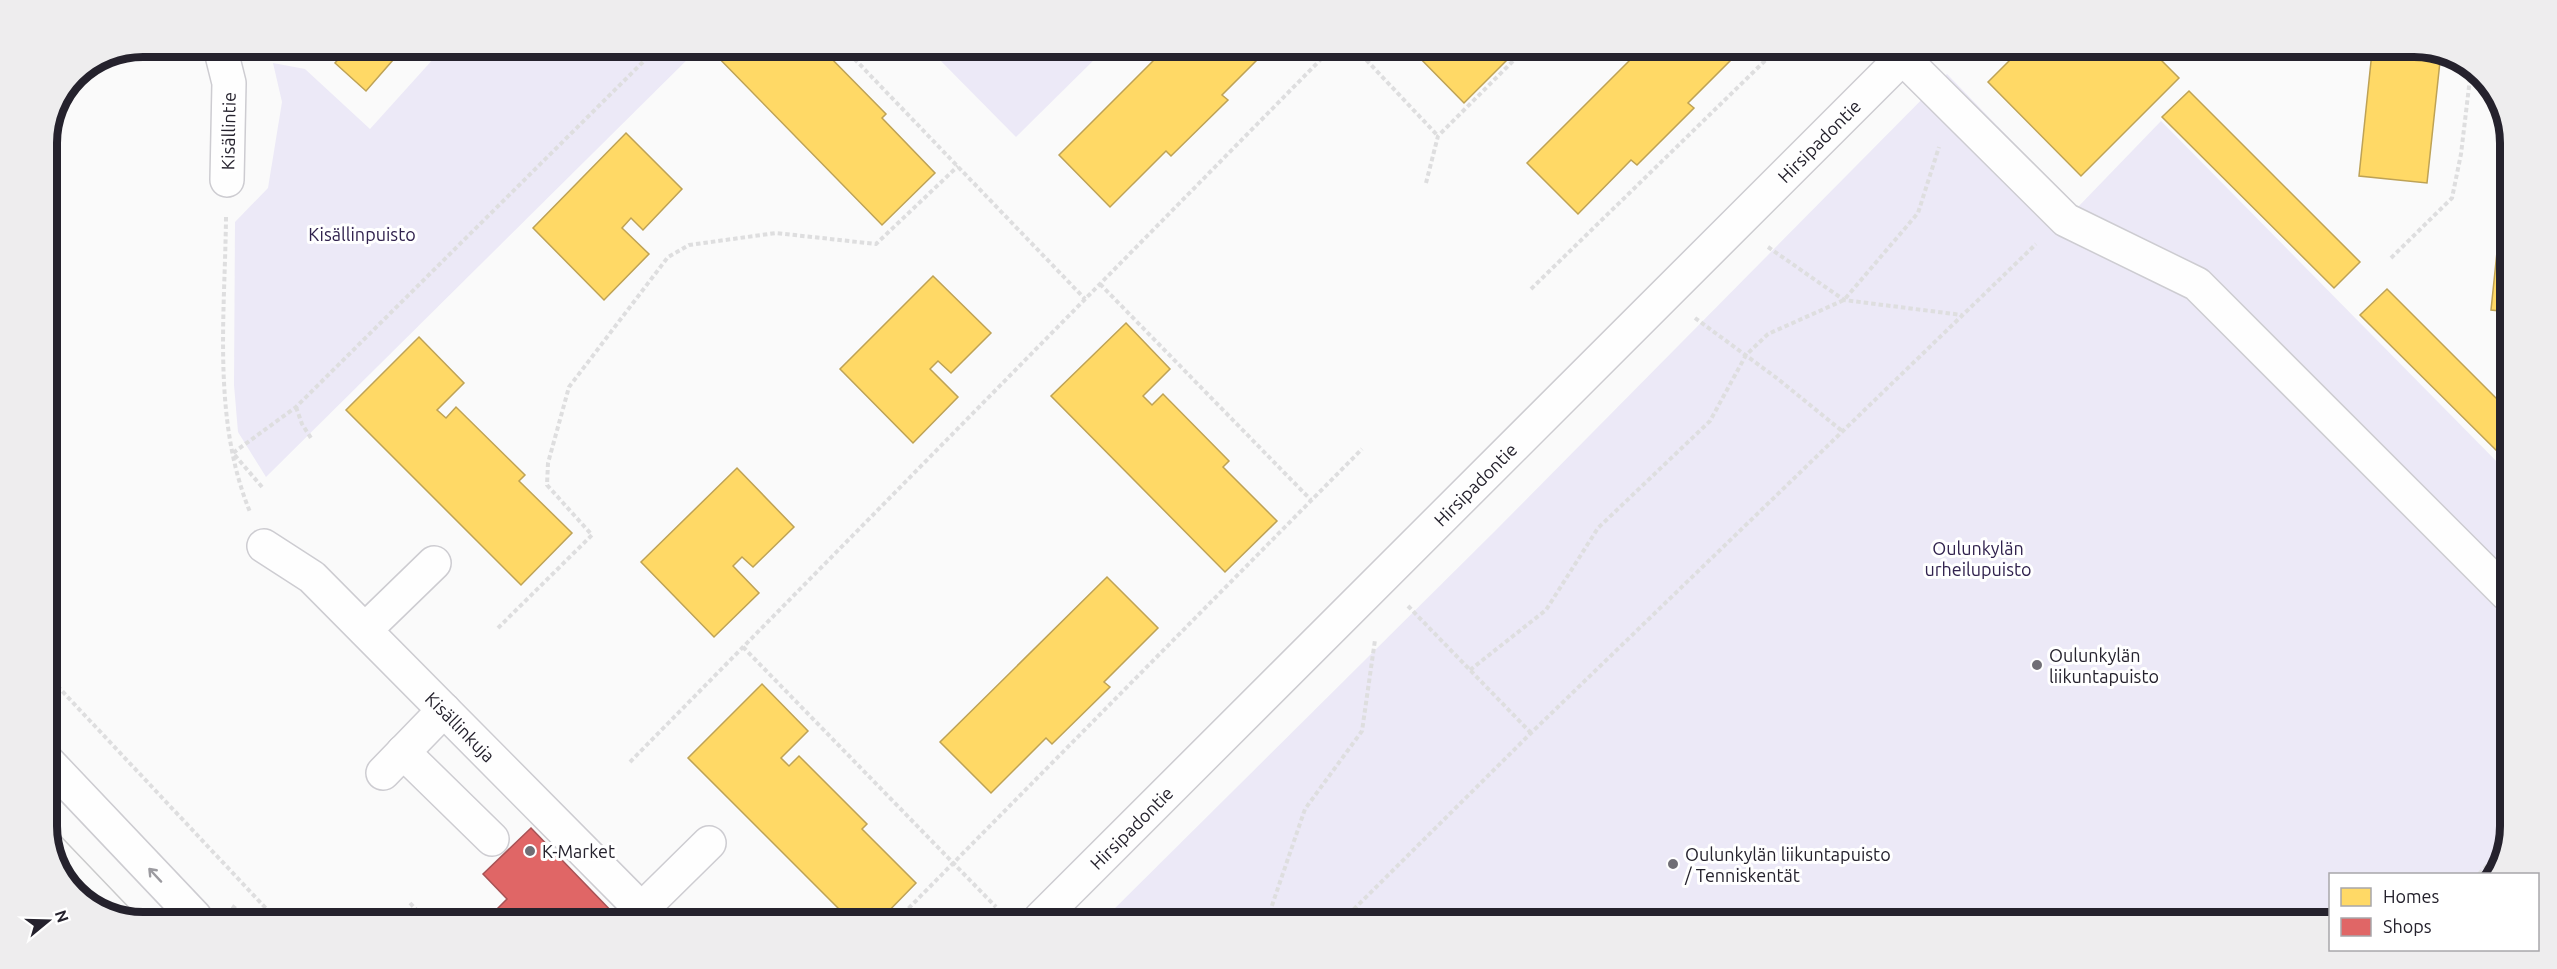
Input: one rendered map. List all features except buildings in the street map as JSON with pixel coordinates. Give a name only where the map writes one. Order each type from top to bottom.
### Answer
[{"type":"street","name":"Kisällintie","points":[[222,57],[229,83],[227,180]]},
{"type":"street","name":"Hirsipadontie","points":[[1047,912],[1905,57]]},
{"type":"street","points":[[1909,57],[2066,220],[2197,284],[2500,587]]},
{"type":"street","name":"Kisällinkuja","points":[[264,546],[312,577],[645,912]]},
{"type":"street","points":[[365,630],[434,563]]},
{"type":"street","points":[[444,710],[393,762],[492,839]]},
{"type":"street","points":[[57,772],[189,912]]},
{"type":"street","points":[[649,912],[709,843]]},
{"type":"path","points":[[233,453],[296,407],[648,57]]},
{"type":"path","points":[[853,57],[1085,299]]},
{"type":"path","points":[[630,762],[1323,57]]},
{"type":"path","points":[[1364,57],[1438,136]]},
{"type":"path","points":[[1426,183],[1438,136],[1517,57]]},
{"type":"path","points":[[1531,289],[1769,57]]},
{"type":"path","points":[[2391,258],[2452,198],[2461,154],[2469,77]]},
{"type":"path","points":[[1470,670],[1546,610],[1598,528],[1710,421],[1746,356],[1768,334],[1844,300],[1918,213],[1942,137]]},
{"type":"path","points":[[498,628],[592,536],[547,485],[548,463],[569,387],[668,257],[689,246],[776,233],[876,244],[958,166]]},
{"type":"path","points":[[227,180],[225,410],[233,453],[248,508],[264,546]]},
{"type":"path","points":[[1351,912],[1531,733],[1842,431],[2042,239],[2066,220]]},
{"type":"path","points":[[1765,245],[1844,300],[1962,315]]},
{"type":"path","points":[[1100,284],[1311,500]]},
{"type":"path","points":[[1693,317],[1779,378],[1842,431]]},
{"type":"path","points":[[296,407],[302,424],[311,438]]},
{"type":"path","points":[[905,912],[1362,448]]},
{"type":"path","points":[[233,453],[262,487]]},
{"type":"path","points":[[1405,603],[1531,733]]},
{"type":"path","points":[[1270,912],[1305,809],[1362,731],[1376,632]]},
{"type":"path","points":[[743,647],[996,907]]},
{"type":"path","points":[[57,686],[269,912]]},
{"type":"path","points":[[2480,873],[2493,860]]},
{"type":"path","points":[[410,903],[418,912]]},
{"type":"green space","name":"Kisällinpuisto","points":[[435,57],[690,57],[266,477],[238,432],[234,385],[235,222],[268,188],[282,102],[273,63],[305,69],[370,129]]},
{"type":"green space","points":[[937,57],[1097,57],[1016,137]]},
{"type":"green space","name":"Oulunkylän liikuntapuisto","points":[[1947,74],[2077,208],[2161,121],[2500,465],[2500,826],[2495,854],[2486,873],[2329,873],[2329,912],[1111,912],[1495,531]]},
{"type":"tram line","points":[[57,833],[132,911]]},
{"type":"place","name":"Oulunkylän liikuntapuisto","points":[[2037,665]]},
{"type":"place","name":"K-Market","points":[[530,851]]},
{"type":"place","name":"Oulunkylän liikuntapuisto / Tenniskentät","points":[[1673,864]]},
{"type":"park label","name":"Oulunkylän urheilupuisto","points":[[1978,558]]}]
